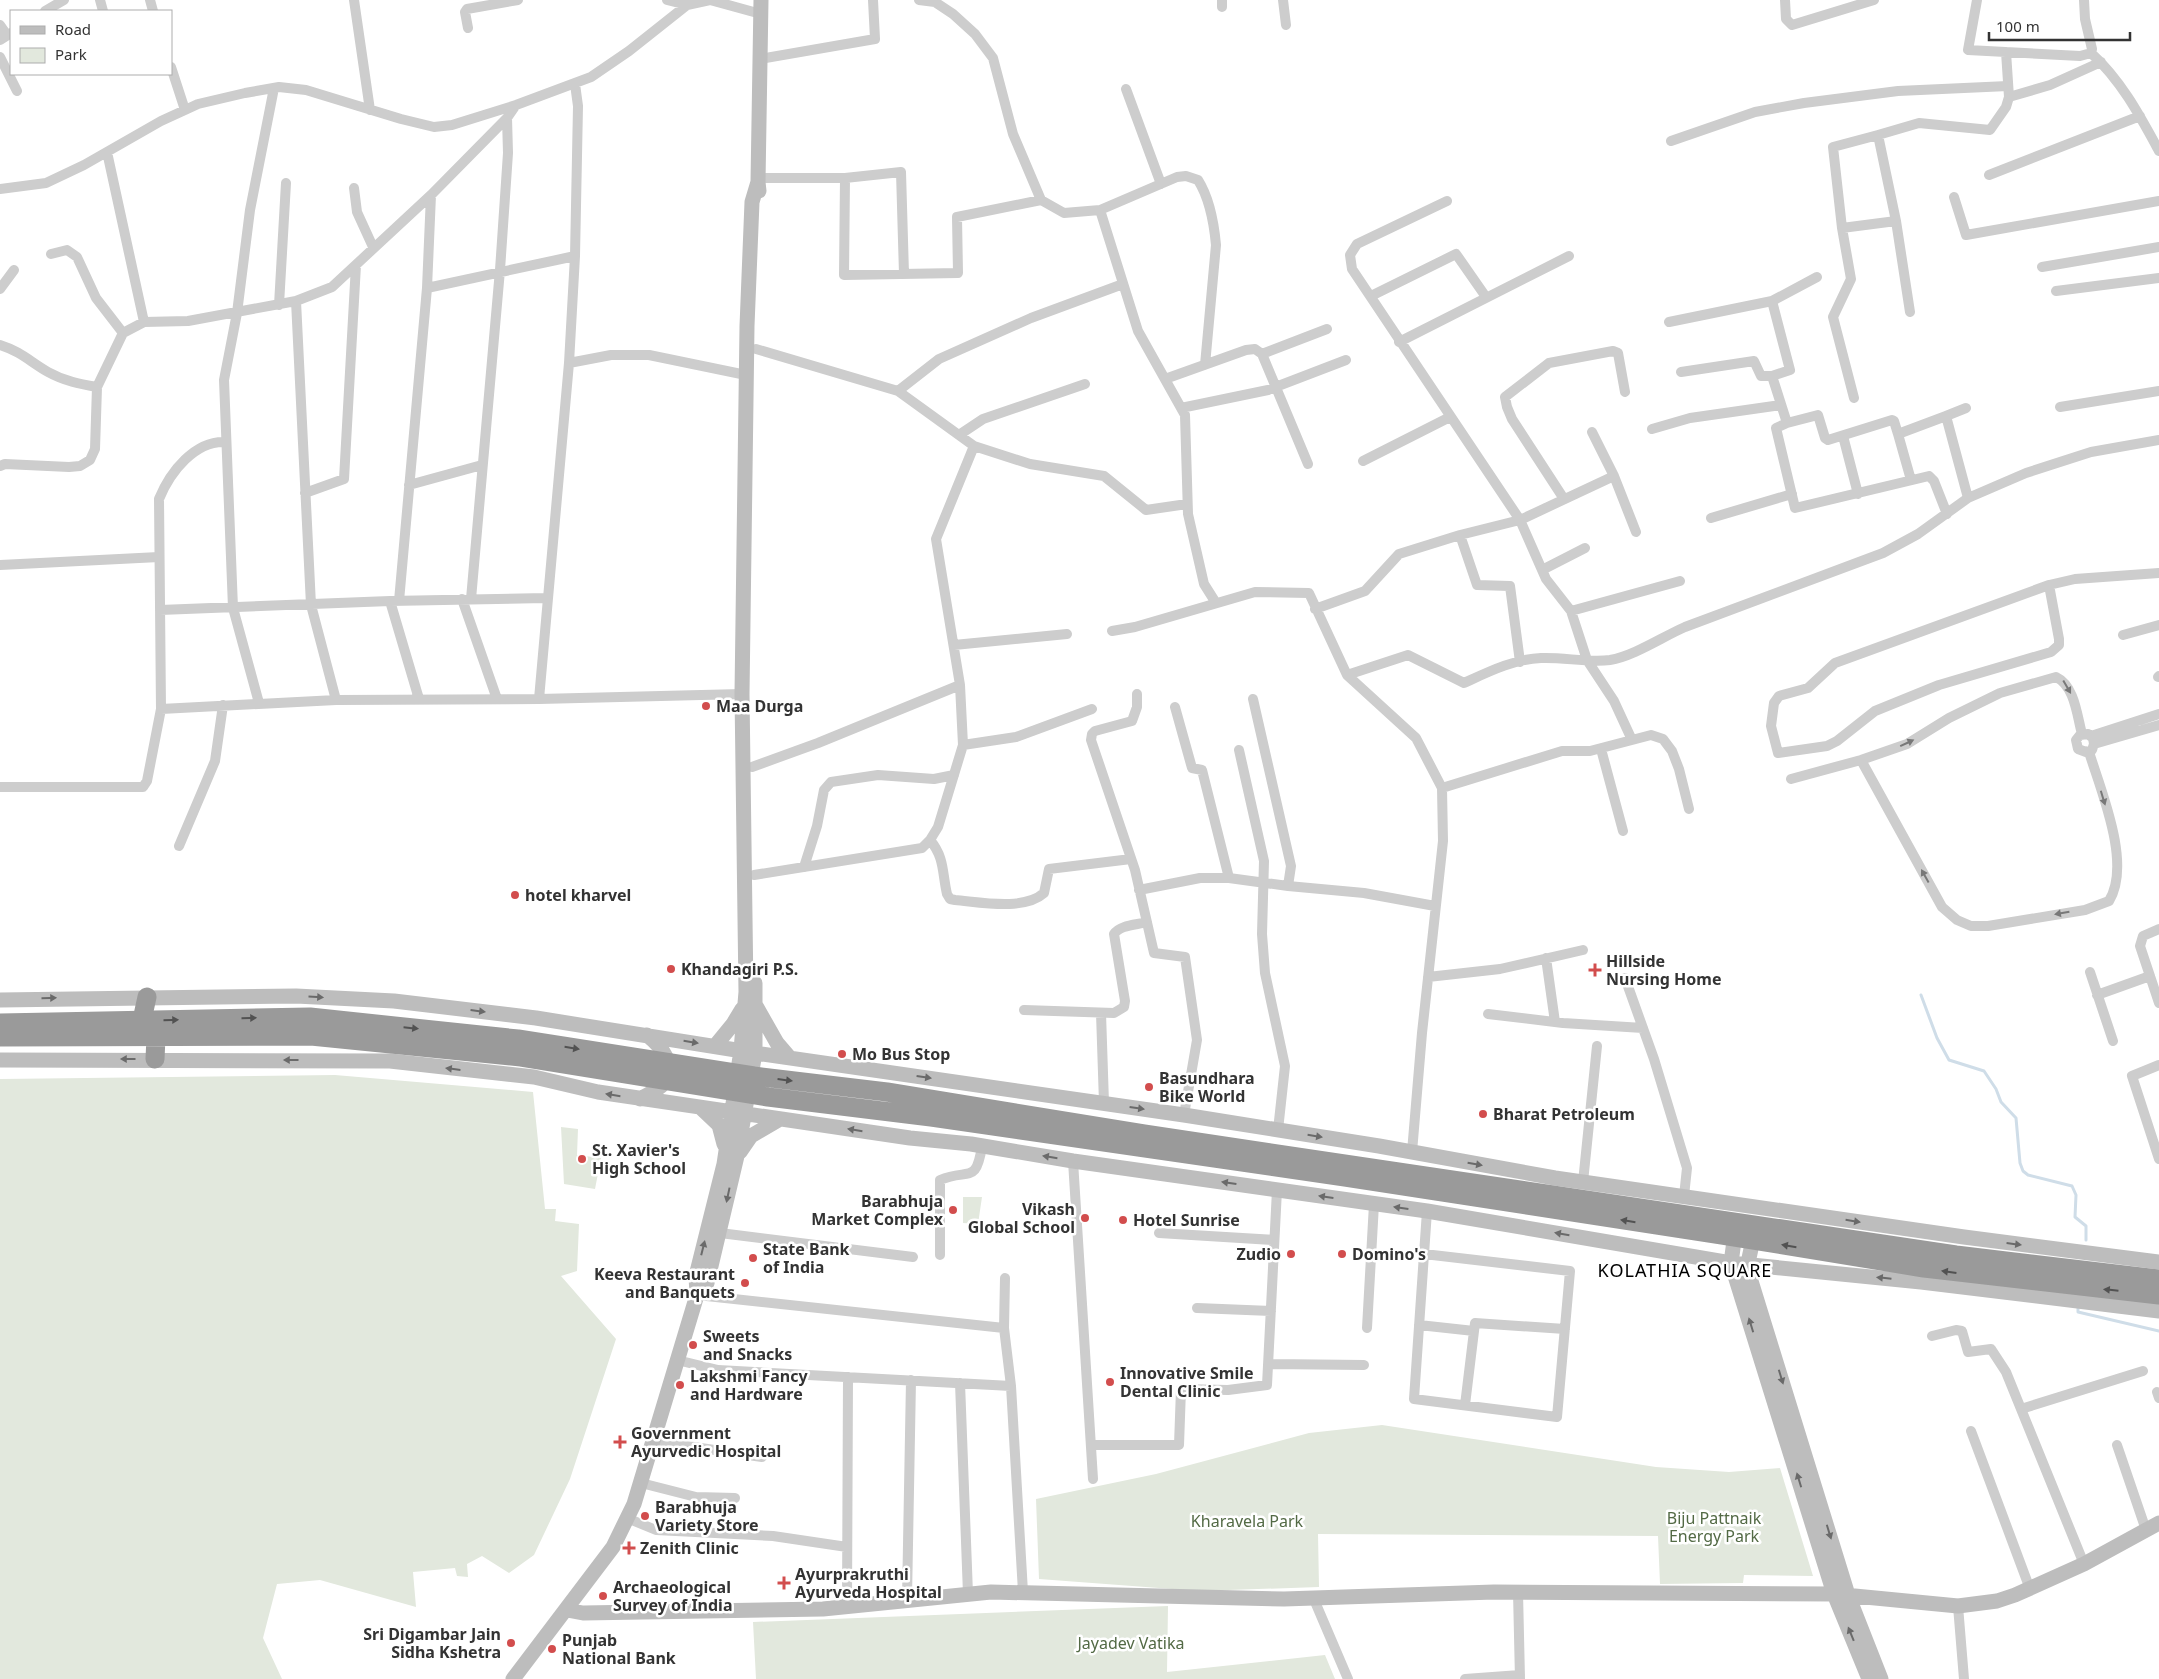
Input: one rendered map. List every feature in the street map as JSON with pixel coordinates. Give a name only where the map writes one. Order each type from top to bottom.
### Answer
[{"type":"highway","points":[[142,1020],[147,997]]},
{"type":"highway","points":[[0,1037],[156,1037],[200,1028],[310,1017],[518,1039],[754,1076],[887,1092],[1193,1141],[1956,1255],[2159,1279]]},
{"type":"highway","points":[[0,1023],[142,1020],[200,1028],[311,1036],[521,1057],[768,1097],[931,1117],[1353,1178],[1948,1272],[2159,1295]]},
{"type":"highway","points":[[156,1037],[156,1059]]},
{"type":"street","points":[[354,0],[370,110]]},
{"type":"street","points":[[468,28],[465,12],[467,9],[518,0]]},
{"type":"street","points":[[513,1679],[613,1547],[634,1504],[697,1296],[707,1282],[720,1233],[748,1051],[750,1005],[749,902],[742,694],[751,428],[762,202],[758,180],[760,59],[764,4],[710,0],[686,5],[667,0]]},
{"type":"street","points":[[760,59],[875,39],[873,0]]},
{"type":"street","points":[[919,0],[935,2],[953,14],[975,34],[993,58],[1013,134],[1041,200],[1064,213],[1100,210],[1161,184],[1186,176],[1198,180],[1205,195],[1214,226],[1216,245],[1205,365]]},
{"type":"street","points":[[1283,0],[1286,25]]},
{"type":"street","points":[[1785,0],[1786,19],[1792,25],[1874,0]]},
{"type":"street","points":[[1970,0],[1975,12]]},
{"type":"street","points":[[1977,0],[1968,50],[2080,56],[2091,53]]},
{"type":"street","points":[[2084,0],[2092,49],[2091,53]]},
{"type":"street","points":[[47,10],[57,2]]},
{"type":"street","points":[[0,189],[46,183],[107,152],[161,121],[198,104],[274,88],[306,90],[434,127],[452,125],[516,105],[591,77],[629,51],[686,5]]},
{"type":"street","points":[[0,25],[6,36]]},
{"type":"street","points":[[1854,398],[1834,317],[1851,280],[1842,228],[1833,147],[1919,123],[1990,130],[2006,107],[2009,98],[2006,52]]},
{"type":"street","points":[[2091,53],[2101,62],[2131,100],[2159,151]]},
{"type":"street","points":[[0,57],[17,91]]},
{"type":"street","points":[[2009,98],[2050,85],[2101,62]]},
{"type":"street","points":[[172,71],[185,110]]},
{"type":"street","points":[[539,699],[546,598],[569,363],[575,256],[578,106],[575,84]]},
{"type":"street","points":[[1671,141],[1755,112],[1804,103],[1898,91],[2008,86]]},
{"type":"street","points":[[259,703],[232,608],[224,380],[237,313],[250,210],[274,88]]},
{"type":"street","points":[[1126,89],[1161,184]]},
{"type":"street","points":[[0,466],[5,464],[69,467],[80,466],[90,460],[95,449],[97,387],[123,333],[144,322],[188,321],[237,313],[296,301],[332,287],[431,195],[507,118],[516,105]]},
{"type":"street","points":[[1989,175],[2140,116]]},
{"type":"street","points":[[497,699],[467,599],[482,465],[500,270],[508,146],[507,118]]},
{"type":"street","points":[[1878,135],[1896,221],[1910,312]]},
{"type":"street","points":[[107,152],[144,322]]},
{"type":"street","points":[[758,180],[845,178],[901,172],[904,274]]},
{"type":"street","points":[[845,178],[844,275],[958,273],[957,217],[1041,200]]},
{"type":"street","points":[[749,902],[754,875],[751,428],[746,375],[752,202],[758,180]]},
{"type":"street","points":[[279,305],[286,183]]},
{"type":"street","points":[[354,188],[356,212],[373,247]]},
{"type":"street","points":[[419,699],[395,601],[409,485],[427,288],[431,195]]},
{"type":"street","points":[[1954,197],[1966,235],[2159,201]]},
{"type":"street","points":[[1446,201],[1357,244],[1350,254],[1352,270],[1520,520],[1546,579],[1571,611],[1587,660],[1614,701],[1632,740]]},
{"type":"street","points":[[1100,210],[1138,331],[1185,415],[1186,504],[1204,584],[1216,603]]},
{"type":"street","points":[[1842,228],[1896,221]]},
{"type":"street","points":[[2042,266],[2159,248]]},
{"type":"street","points":[[50,254],[67,250],[77,256],[96,298],[123,333]]},
{"type":"street","points":[[1371,296],[1456,254],[1486,297]]},
{"type":"street","points":[[427,288],[500,270],[575,256]]},
{"type":"street","points":[[1399,342],[1569,256]]},
{"type":"street","points":[[305,493],[344,479],[356,265]]},
{"type":"street","points":[[0,290],[14,270]]},
{"type":"street","points":[[1669,322],[1772,301],[1818,278]]},
{"type":"street","points":[[2056,291],[2159,278]]},
{"type":"street","points":[[898,391],[939,359],[1031,318],[1123,284]]},
{"type":"street","points":[[296,301],[311,606],[336,700]]},
{"type":"street","points":[[1681,372],[1754,361],[1762,377],[1790,370],[1772,301]]},
{"type":"street","points":[[1262,354],[1328,329]]},
{"type":"street","points":[[0,345],[25,355],[47,372],[63,380],[97,387]]},
{"type":"street","points":[[756,349],[898,391],[974,446],[1030,464],[1104,476],[1146,510],[1186,504]]},
{"type":"street","points":[[1165,379],[1246,350],[1255,349],[1262,354],[1308,464]]},
{"type":"street","points":[[1564,499],[1512,419],[1505,397],[1549,364],[1614,351],[1618,353],[1620,359],[1625,392]]},
{"type":"street","points":[[569,363],[612,355],[649,355],[746,375]]},
{"type":"street","points":[[1181,408],[1268,390],[1346,360]]},
{"type":"street","points":[[1772,376],[1787,423]]},
{"type":"street","points":[[958,435],[983,419],[1085,384]]},
{"type":"street","points":[[2060,407],[2159,392]]},
{"type":"street","points":[[1652,428],[1690,418],[1781,405]]},
{"type":"street","points":[[1898,434],[1966,408]]},
{"type":"street","points":[[1911,480],[1894,421],[1892,420],[1843,436],[1826,439],[1818,415],[1787,423],[1776,428],[1797,508],[1858,494],[1911,480],[1925,476],[1932,478],[1947,514]]},
{"type":"street","points":[[1946,416],[1968,498]]},
{"type":"street","points":[[1363,461],[1450,417]]},
{"type":"street","points":[[1592,432],[1614,476],[1636,532]]},
{"type":"street","points":[[1843,436],[1858,494]]},
{"type":"street","points":[[1347,675],[1408,654],[1464,682],[1500,668],[1540,658],[1602,661],[1624,656],[1660,637],[1883,553],[1918,534],[1968,498],[2026,473],[2091,452],[2159,440]]},
{"type":"street","points":[[0,787],[144,788],[161,708],[159,499],[163,488],[184,460],[200,447],[217,442],[226,442]]},
{"type":"street","points":[[754,875],[922,848],[930,840],[938,827],[963,745],[960,685],[936,539],[974,446]]},
{"type":"street","points":[[409,485],[482,465]]},
{"type":"street","points":[[1315,609],[1365,591],[1399,554],[1460,535],[1520,520],[1614,476]]},
{"type":"street","points":[[1711,518],[1792,494]]},
{"type":"street","points":[[1460,535],[1477,585],[1510,586],[1520,662]]},
{"type":"street","points":[[1542,570],[1585,548]]},
{"type":"street","points":[[0,565],[159,557]]},
{"type":"street","points":[[2049,585],[2059,639],[2059,645],[2051,652],[1939,685],[1875,711],[1837,741],[1827,746],[1778,753],[1771,726],[1774,703],[1779,696],[1808,688],[1835,663],[2049,585],[2075,579],[2159,573]]},
{"type":"street","points":[[1571,611],[1680,581]]},
{"type":"street","points":[[1112,631],[1135,627],[1255,592],[1309,593],[1347,675],[1416,738],[1442,788],[1444,841],[1435,906],[1412,1152]]},
{"type":"street","points":[[160,610],[311,606],[395,601],[546,598]]},
{"type":"street","points":[[2123,635],[2159,625]]},
{"type":"street","points":[[954,645],[1067,634]]},
{"type":"street","points":[[1791,779],[1861,760],[1907,744],[1949,718],[2000,693],[2056,677],[2063,680],[2070,692],[2089,741],[2117,842],[2115,891],[2109,901],[2085,910],[1988,926],[1971,926],[1957,920],[1942,907],[1861,760]]},
{"type":"street","points":[[752,767],[818,743],[960,685]]},
{"type":"street","points":[[161,708],[336,700],[539,699],[742,694]]},
{"type":"street","points":[[1137,694],[1137,707],[1132,721],[1095,730],[1091,740],[1131,859],[1154,953],[1185,957],[1197,1040],[1184,1115]]},
{"type":"street","points":[[1253,699],[1292,866],[1288,886]]},
{"type":"street","points":[[179,846],[215,761],[223,705]]},
{"type":"street","points":[[1175,707],[1192,768],[1202,770],[1228,878]]},
{"type":"street","points":[[963,745],[1016,737],[1092,710]]},
{"type":"street","points":[[2089,741],[2128,729],[2159,714]]},
{"type":"street","points":[[2128,729],[2159,725]]},
{"type":"street","points":[[1442,788],[1562,751],[1601,749],[1651,734],[1663,739],[1672,750],[1689,809]]},
{"type":"street","points":[[1601,749],[1623,831]]},
{"type":"street","points":[[1239,750],[1264,861],[1262,934],[1265,973],[1285,1066],[1278,1130]]},
{"type":"street","points":[[804,866],[817,826],[824,790],[831,782],[878,775],[934,779],[954,775]]},
{"type":"street","points":[[930,840],[939,851],[947,894],[950,899],[955,900],[1008,904],[1032,902],[1044,893],[1049,869],[1131,859]]},
{"type":"street","points":[[1140,890],[1200,878],[1228,878],[1364,893],[1435,906]]},
{"type":"street","points":[[1024,1010],[1118,1012],[1124,1007],[1125,1001],[1114,934],[1118,929],[1147,922]]},
{"type":"street","points":[[2159,929],[2140,939],[2140,946],[2159,1003]]},
{"type":"street","points":[[1428,977],[1492,970],[1583,950]]},
{"type":"street","points":[[1546,958],[1554,1022]]},
{"type":"street","points":[[2090,972],[2114,1041]]},
{"type":"street","points":[[2097,995],[2150,976]]},
{"type":"street","points":[[1625,978],[1643,1028],[1687,1168],[1684,1196]]},
{"type":"street","points":[[0,1000],[296,996],[394,1001],[536,1018],[1184,1115],[1583,1182],[1955,1236],[2159,1262]]},
{"type":"street","points":[[715,1046],[750,1005]]},
{"type":"street","points":[[750,1005],[777,1044],[790,1057]]},
{"type":"street","points":[[1101,1013],[1104,1103]]},
{"type":"street","points":[[1488,1014],[1554,1022],[1643,1028]]},
{"type":"street","points":[[640,1099],[664,1083],[667,1072],[667,1061],[663,1049],[647,1035]]},
{"type":"street","points":[[1583,1182],[1597,1046]]},
{"type":"street","points":[[0,1060],[390,1061],[534,1078],[640,1099],[891,1136],[982,1146],[1073,1161],[1427,1211],[1731,1263],[1748,1263],[2159,1311]]},
{"type":"street","points":[[2159,1065],[2132,1076],[2159,1159]]},
{"type":"street","points":[[891,1136],[873,1114],[870,1102],[876,1088],[895,1072]]},
{"type":"street","points":[[700,1107],[719,1125],[731,1153]]},
{"type":"street","points":[[697,1296],[696,1276],[724,1164],[731,1153],[751,1136],[780,1119]]},
{"type":"street","points":[[940,1255],[940,1180],[975,1172],[979,1165],[982,1146]]},
{"type":"street","points":[[1073,1161],[1093,1479]]},
{"type":"street","points":[[1091,1444],[1179,1445],[1181,1390],[1228,1390],[1267,1385],[1277,1190]]},
{"type":"street","points":[[1367,1328],[1374,1204]]},
{"type":"street","points":[[1739,1204],[1731,1263],[1869,1679]]},
{"type":"street","points":[[1759,1207],[1748,1263],[1751,1281],[1841,1595],[1881,1679]]},
{"type":"street","points":[[1424,1254],[1570,1271],[1557,1417],[1414,1399],[1419,1325],[1427,1211]]},
{"type":"street","points":[[720,1233],[913,1257]]},
{"type":"street","points":[[1159,1233],[1274,1240]]},
{"type":"street","points":[[1004,1278],[1004,1328],[1011,1386],[1023,1592]]},
{"type":"street","points":[[697,1296],[1004,1328]]},
{"type":"street","points":[[1197,1308],[1271,1311]]},
{"type":"street","points":[[1465,1405],[1475,1323],[1564,1330]]},
{"type":"street","points":[[1419,1325],[1474,1331]]},
{"type":"street","points":[[1932,1336],[1956,1330],[1962,1331],[1968,1352],[1991,1349],[2006,1372],[2084,1564]]},
{"type":"street","points":[[677,1360],[718,1370],[1011,1386]]},
{"type":"street","points":[[1268,1364],[1364,1365]]},
{"type":"street","points":[[2021,1409],[2143,1370]]},
{"type":"street","points":[[847,1606],[848,1377]]},
{"type":"street","points":[[907,1599],[911,1380]]},
{"type":"street","points":[[960,1383],[968,1594]]},
{"type":"street","points":[[1971,1431],[2030,1589]]},
{"type":"street","points":[[653,1441],[762,1457]]},
{"type":"street","points":[[567,1610],[583,1613],[786,1610],[991,1592],[1213,1598],[1518,1592],[1841,1595],[1958,1606],[1997,1601],[2030,1589],[2084,1564],[2153,1526],[2117,1445]]},
{"type":"street","points":[[641,1483],[696,1497],[735,1498]]},
{"type":"street","points":[[627,1518],[656,1530],[773,1536],[847,1547]]},
{"type":"street","points":[[1465,1679],[1520,1677],[1518,1592]]},
{"type":"street","points":[[1313,1597],[1348,1679]]},
{"type":"street","points":[[1958,1606],[1964,1679]]},
{"type":"green space","points":[[335,1075],[533,1092],[545,1209],[556,1209],[555,1221],[579,1224],[577,1271],[561,1276],[616,1339],[570,1479],[534,1555],[509,1573],[482,1556],[467,1564],[468,1577],[457,1576],[455,1568],[413,1572],[416,1607],[320,1580],[277,1584],[263,1638],[282,1679],[0,1679],[0,1079]]},
{"type":"green space","points":[[561,1127],[578,1129],[577,1155],[601,1158],[595,1189],[564,1184]]},
{"type":"green space","points":[[963,1197],[982,1197],[978,1224],[963,1223]]},
{"type":"green space","name":"Kharavela Park","points":[[1382,1425],[1656,1467],[1729,1472],[1780,1468],[1813,1576],[1744,1575],[1743,1583],[1660,1584],[1658,1536],[1318,1534],[1319,1587],[1199,1591],[1039,1579],[1036,1499],[1156,1474],[1309,1433]]},
{"type":"green space","name":"Jayadev Vatika","points":[[1168,1606],[1167,1672],[1325,1655],[1335,1679],[756,1679],[753,1622]]},
{"type":"waterway","points":[[1921,995],[1937,1038],[1949,1060],[1984,1071],[1996,1089],[2001,1102],[2016,1118],[2020,1163],[2023,1171],[2028,1175],[2072,1186],[2076,1195],[2075,1217],[2086,1226],[2086,1240]]},
{"type":"waterway","points":[[2078,1306],[2078,1312],[2159,1331]]},
{"type":"place","name":"Maa Durga","points":[[706,706]]},
{"type":"place","name":"hotel kharvel","points":[[515,895]]},
{"type":"place","name":"Khandagiri P.S.","points":[[671,969]]},
{"type":"place","name":"Hillside Nursing Home","points":[[1595,970]]},
{"type":"place","name":"Mo Bus Stop","points":[[842,1054]]},
{"type":"place","name":"Basundhara Bike World","points":[[1149,1087]]},
{"type":"place","name":"Bharat Petroleum","points":[[1483,1114]]},
{"type":"place","name":"St. Xavier's High School","points":[[582,1159]]},
{"type":"place","name":"Barabhuja Market Complex","points":[[953,1210]]},
{"type":"place","name":"Vikash Global School","points":[[1085,1218]]},
{"type":"place","name":"Hotel Sunrise","points":[[1123,1220]]},
{"type":"place","name":"Zudio","points":[[1291,1254]]},
{"type":"place","name":"Domino's","points":[[1342,1254]]},
{"type":"place","name":"State Bank of India","points":[[753,1258]]},
{"type":"place","name":"Keeva Restaurant and Banquets","points":[[745,1283]]},
{"type":"place","name":"Sweets and Snacks","points":[[693,1345]]},
{"type":"place","name":"Innovative Smile Dental Clinic","points":[[1110,1382]]},
{"type":"place","name":"Lakshmi Fancy and Hardware","points":[[680,1385]]},
{"type":"place","name":"Government Ayurvedic Hospital","points":[[620,1442]]},
{"type":"place","name":"Barabhuja Variety Store","points":[[645,1516]]},
{"type":"place","name":"Zenith Clinic","points":[[629,1548]]},
{"type":"place","name":"Ayurprakruthi Ayurveda Hospital","points":[[784,1583]]},
{"type":"place","name":"Archaeological Survey of India","points":[[603,1596]]},
{"type":"place","name":"Sri Digambar Jain Sidha Kshetra","points":[[511,1643]]},
{"type":"place","name":"Punjab National Bank","points":[[552,1649]]},
{"type":"district","name":"KOLATHIA SQUARE","points":[[1685,1270]]},
{"type":"park label","name":"Biju Pattnaik Energy Park","points":[[1714,1527]]}]
